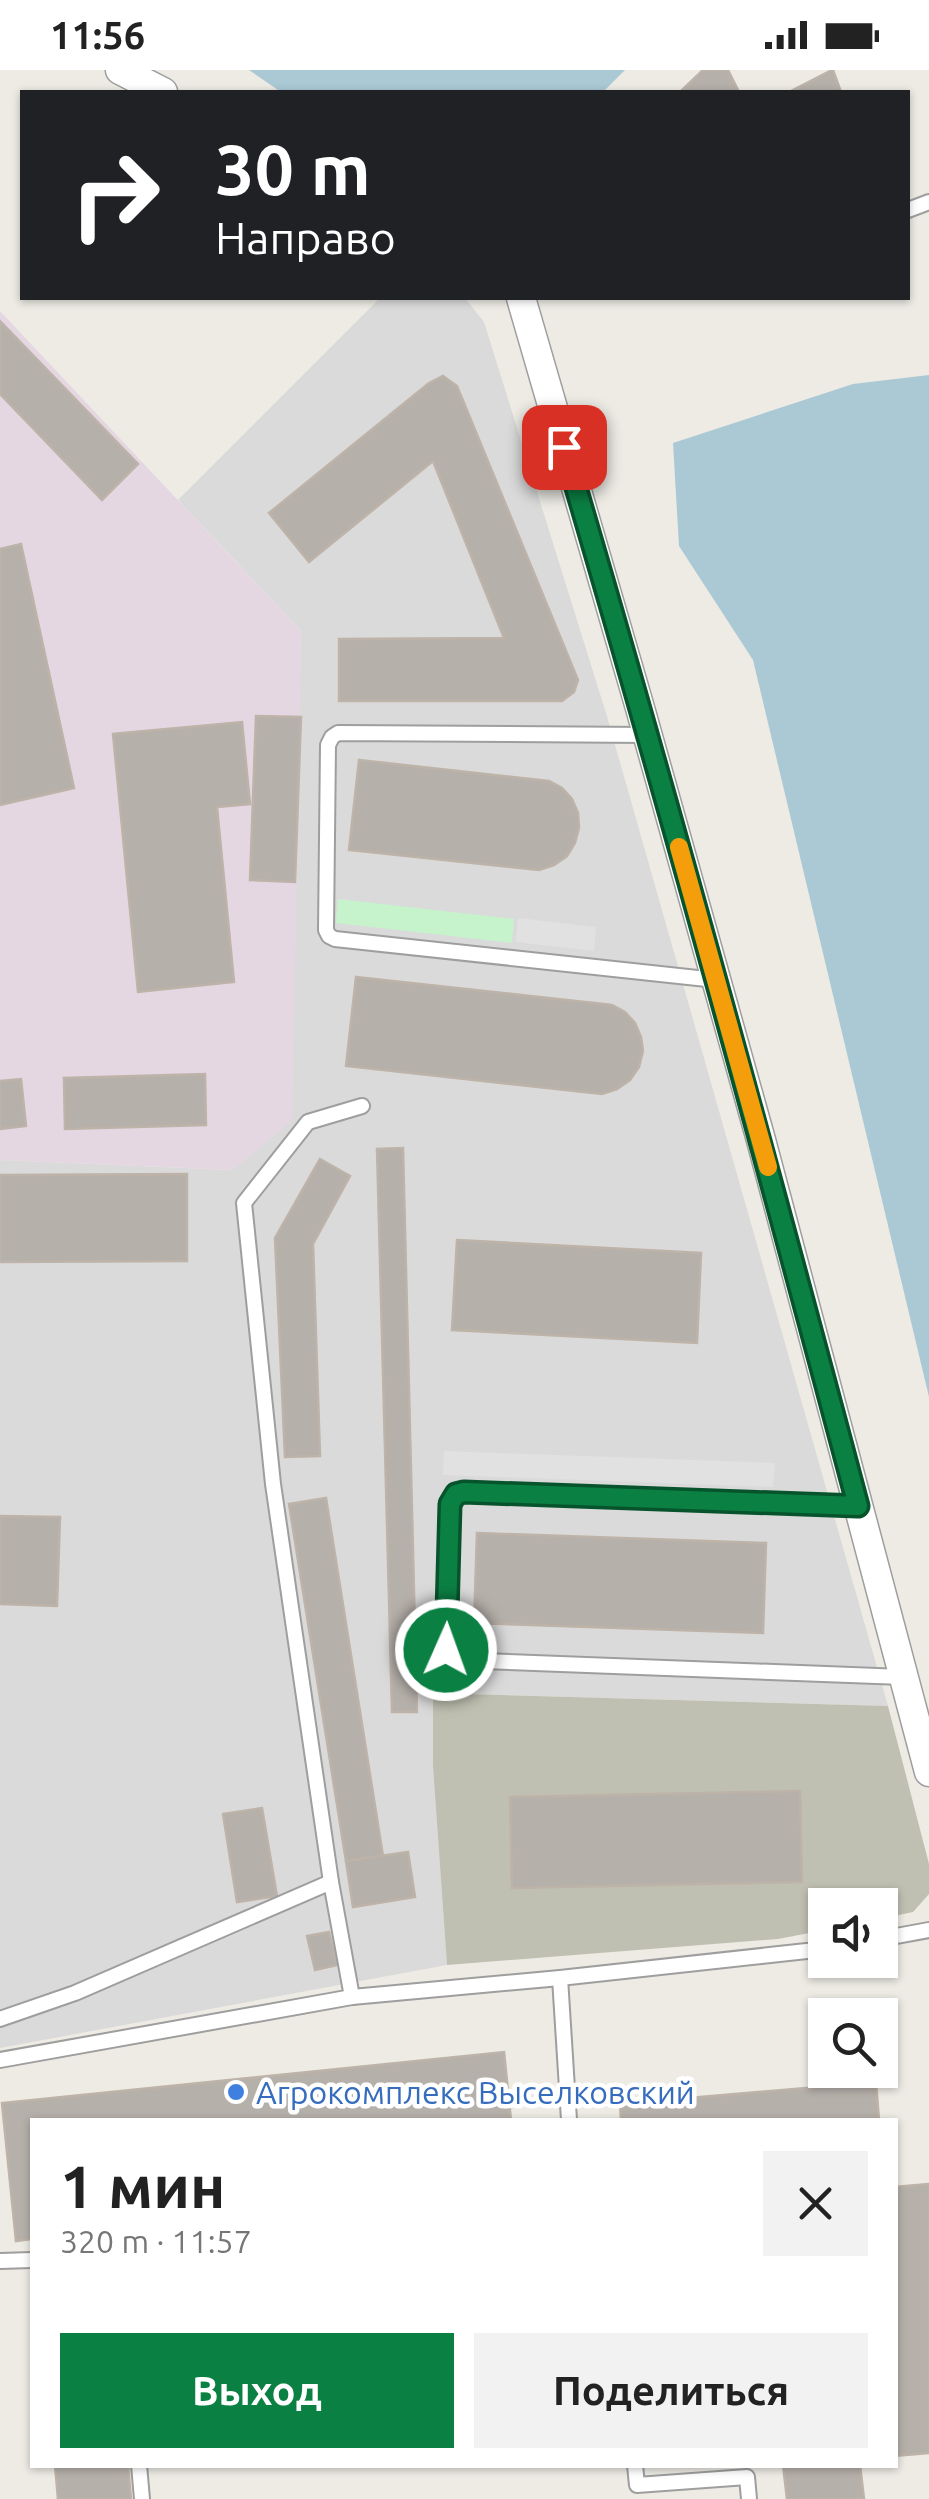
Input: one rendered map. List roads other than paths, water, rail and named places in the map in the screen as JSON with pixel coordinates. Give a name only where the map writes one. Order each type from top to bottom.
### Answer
[{"type":"street","points":[[120,70],[159,90]]},
{"type":"street","points":[[522,300],[716,980],[929,1772]]},
{"type":"lane","points":[[648,735],[332,736],[328,745],[326,930],[335,939],[716,980]]},
{"type":"lane","points":[[352,1997],[331,1882],[273,1484],[244,1203],[308,1122],[362,1106]]},
{"type":"lane","points":[[858,1506],[456,1494],[450,1504],[448,1658],[903,1676]]},
{"type":"lane","points":[[0,2019],[75,1994],[331,1882]]},
{"type":"lane","points":[[898,1936],[929,1930]]},
{"type":"lane","points":[[0,2060],[352,1997],[808,1950]]},
{"type":"lane","points":[[560,1978],[569,2118]]},
{"type":"lane","points":[[0,2261],[30,2260]]},
{"type":"lane","points":[[139,2468],[142,2499]]},
{"type":"lane","points":[[635,2468],[637,2485],[747,2478],[748,2499]]},
{"type":"water","points":[[249,70],[625,70],[605,90],[278,90]]},
{"type":"water","points":[[929,375],[929,1397],[753,660],[679,546],[673,443],[853,384]]},
{"type":"place","name":"Агрокомплекс Выселковский","points":[[236,2092]]}]
